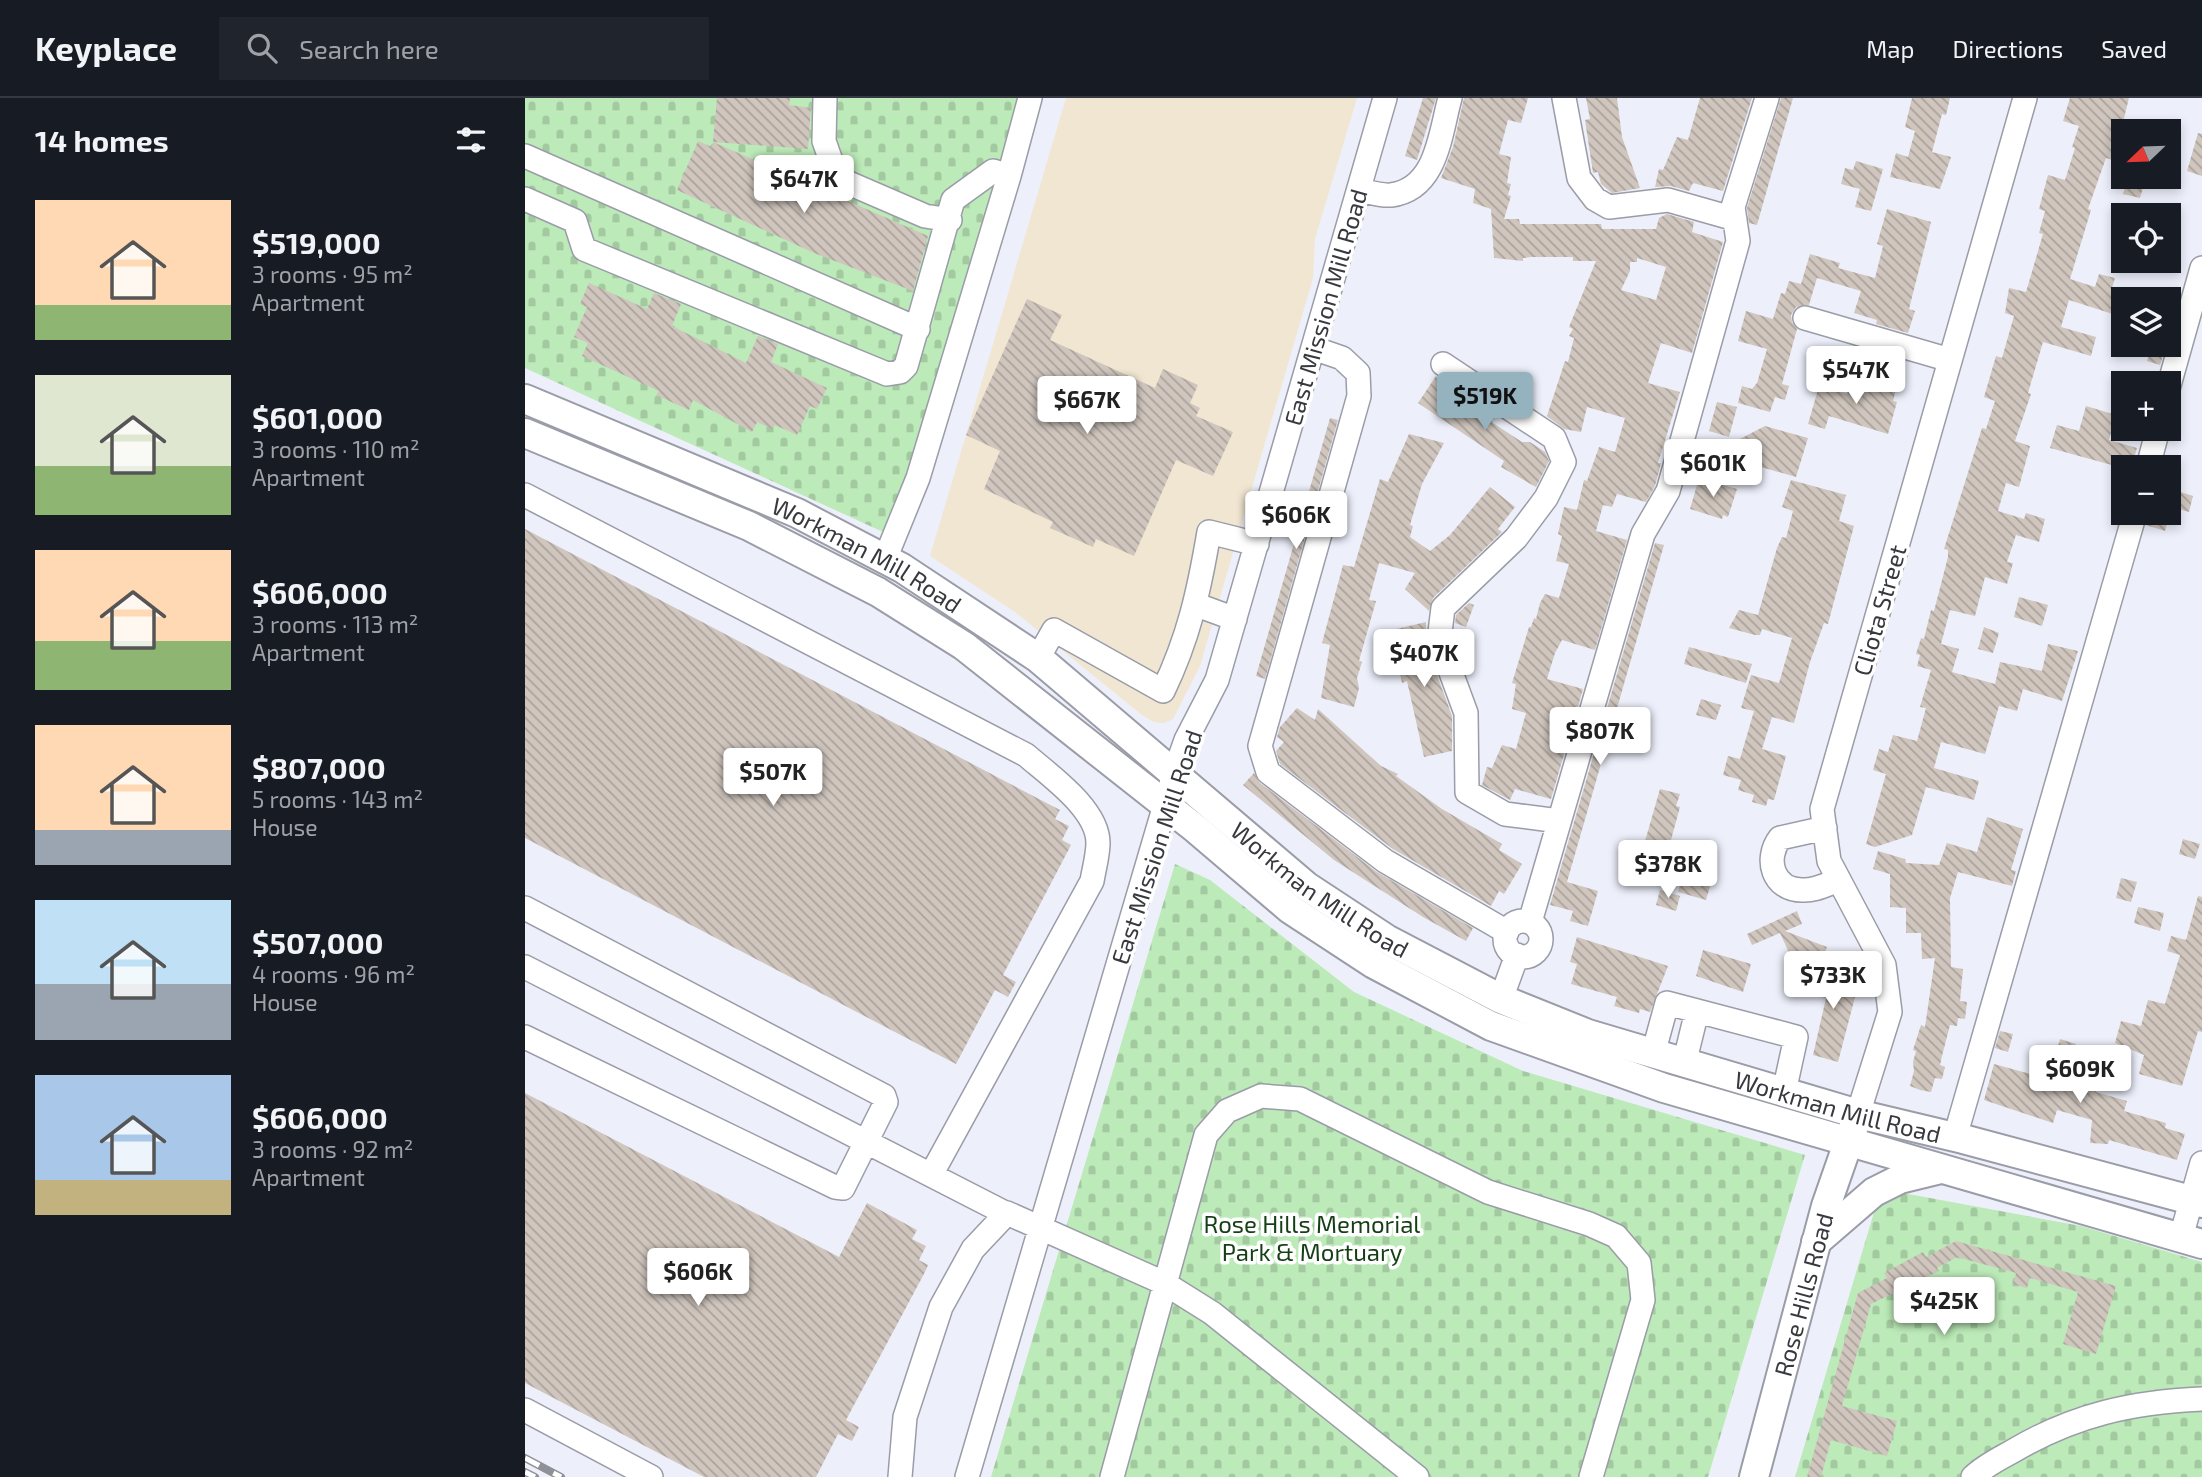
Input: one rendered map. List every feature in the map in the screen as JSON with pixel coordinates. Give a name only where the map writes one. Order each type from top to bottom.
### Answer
[{"type":"main road","name":"Workman Mill Road","points":[[525,399],[797,513],[893,564],[1038,658],[1175,771],[1306,886],[1388,940],[1501,999],[1588,1034],[1684,1064],[1858,1114],[2197,1201]]},
{"type":"main road","name":"Workman Mill Road","points":[[525,433],[749,526],[878,592],[964,646],[1165,804],[1290,909],[1374,964],[1491,1026],[1640,1080],[2191,1241]]},
{"type":"main road","points":[[749,526],[790,533],[879,577],[892,577],[893,564]]},
{"type":"main road","points":[[1491,1026],[1511,1027],[1623,1064],[1642,1064],[1653,1054]]},
{"type":"main road","name":"Rose Hills Road","points":[[1753,1477],[1816,1242],[1858,1114]]},
{"type":"main road","points":[[1816,1242],[1874,1192],[1900,1179],[1944,1169]]},
{"type":"street","points":[[825,98],[824,141],[837,177],[925,216],[950,220]]},
{"type":"street","points":[[893,564],[1030,98]]},
{"type":"street","name":"East Mission Mill Road","points":[[967,1477],[1175,771],[1186,740],[1217,680],[1385,98]]},
{"type":"street","points":[[1359,190],[1389,195],[1420,182],[1432,166],[1450,98]]},
{"type":"street","points":[[1564,98],[1579,178],[1595,199],[1609,207],[1668,200],[1735,219]]},
{"type":"street","points":[[1530,922],[1643,534],[1668,491],[1738,241],[1733,207],[1767,98]]},
{"type":"street","name":"Cliota Street","points":[[1858,1114],[1890,1012],[1884,965],[1829,861],[1822,809],[2025,98]]},
{"type":"street","points":[[525,156],[918,329]]},
{"type":"street","points":[[525,199],[575,221],[584,249],[887,374],[900,372],[906,366],[950,220],[953,200],[993,171],[1009,176]]},
{"type":"street","points":[[2173,371],[2202,268]]},
{"type":"street","points":[[1805,318],[1950,360]]},
{"type":"street","points":[[1313,348],[1342,358],[1358,373],[1359,396],[1260,746],[1262,758],[1268,772],[1385,861],[1507,932]]},
{"type":"street","points":[[1443,364],[1554,438],[1565,462],[1546,498],[1516,538],[1443,608],[1439,640],[1466,713],[1467,792],[1505,814],[1559,821]]},
{"type":"street","points":[[525,495],[1026,755],[1070,793],[1090,818],[1098,840],[1092,881],[931,1175]]},
{"type":"street","points":[[1955,1137],[2132,525]]},
{"type":"street","points":[[1038,658],[1054,630],[1163,691],[1184,649],[1197,605],[1209,532],[1257,544]]},
{"type":"street","points":[[1197,605],[1235,619]]},
{"type":"street","points":[[1825,828],[1780,838],[1773,847],[1773,872],[1778,881],[1790,889],[1804,891],[1839,880]]},
{"type":"street","points":[[525,908],[884,1096],[886,1102],[843,1188],[835,1187],[525,1037]]},
{"type":"street","points":[[1501,999],[1515,962],[1531,955],[1540,945],[1540,932],[1530,922],[1516,922],[1507,932],[1507,946],[1515,962]]},
{"type":"street","points":[[525,967],[1007,1214],[1164,1283],[1212,1313],[1417,1477]]},
{"type":"street","points":[[1653,1054],[1667,1003],[1796,1037],[1784,1092]]},
{"type":"street","points":[[1684,1064],[1697,1011]]},
{"type":"street","points":[[1112,1477],[1206,1135],[1227,1111],[1261,1096],[1300,1099],[1488,1192],[1589,1224],[1616,1236],[1639,1263],[1643,1300],[1591,1477]]},
{"type":"street","points":[[2191,1241],[2202,1163]]},
{"type":"street","points":[[900,1477],[905,1417],[941,1307],[973,1250],[1007,1214]]},
{"type":"street","points":[[1973,1477],[2032,1439],[2086,1417],[2146,1402],[2202,1399]]},
{"type":"street","points":[[525,1410],[651,1477]]},
{"type":"shaded area","points":[[1066,98],[1357,98],[1315,239],[1313,278],[1200,666],[1173,719],[1164,723],[1154,722],[1142,715],[1015,612],[930,556]]},
{"type":"green space","points":[[525,98],[1033,98],[894,537],[525,368]]},
{"type":"green space","name":"Rose Hills Memorial Park & Mortuary","points":[[1175,864],[1210,880],[1354,992],[1523,1071],[1805,1155],[1708,1477],[991,1477]]},
{"type":"green space","points":[[1881,1189],[2081,1226],[2202,1262],[2202,1477],[1795,1477]]},
{"type":"building","points":[[717,98],[790,98],[789,105],[811,108],[808,149],[713,142]]},
{"type":"building","points":[[1423,98],[1436,98],[1417,160],[1405,156]]},
{"type":"building","points":[[1464,98],[1528,98],[1521,123],[1508,120],[1499,154],[1511,157],[1507,183],[1511,184],[1508,195],[1511,196],[1504,219],[1519,219],[1520,224],[1601,224],[1602,229],[1656,229],[1659,218],[1667,214],[1694,222],[1692,232],[1723,242],[1692,353],[1661,343],[1648,383],[1680,392],[1658,463],[1661,463],[1655,486],[1646,502],[1617,494],[1612,507],[1603,505],[1596,531],[1627,540],[1595,650],[1562,640],[1555,653],[1547,679],[1583,689],[1551,799],[1515,789],[1510,800],[1482,785],[1487,767],[1492,768],[1502,745],[1516,749],[1526,713],[1512,709],[1516,684],[1512,683],[1529,627],[1534,618],[1536,619],[1540,603],[1545,594],[1559,598],[1569,564],[1556,561],[1562,536],[1558,534],[1564,507],[1577,510],[1584,480],[1587,481],[1599,447],[1615,452],[1625,418],[1587,407],[1581,432],[1564,429],[1547,416],[1565,361],[1568,362],[1574,338],[1569,336],[1573,329],[1569,327],[1596,261],[1573,261],[1573,257],[1531,257],[1523,258],[1523,261],[1494,258],[1491,209],[1473,203],[1475,189],[1441,178],[1453,147]],"holes":[[[1637,258],[1666,267],[1656,300],[1621,290],[1630,271],[1630,262],[1637,262]]]},
{"type":"building","points":[[1586,98],[1617,98],[1622,137],[1640,188],[1612,193],[1601,184],[1598,172],[1593,173],[1585,120],[1590,119]]},
{"type":"building","points":[[1700,98],[1752,98],[1723,191],[1693,183],[1689,191],[1671,186],[1655,187],[1659,169],[1663,170],[1677,137],[1688,140]]},
{"type":"building","points":[[1781,98],[1793,98],[1757,225],[1749,223],[1747,208]]},
{"type":"building","points":[[1912,98],[1950,98],[1946,115],[1942,114],[1932,152],[1951,157],[1940,189],[1890,177],[1896,153],[1908,157],[1915,131],[1905,127]]},
{"type":"building","points":[[2070,98],[2129,98],[2124,119],[2111,119],[2111,159],[2106,158],[2088,209],[2091,210],[2070,279],[2095,287],[2099,274],[2115,278],[2111,287],[2111,313],[2069,300],[2061,327],[2096,337],[2091,356],[2043,342],[2028,393],[2031,394],[2015,441],[2030,446],[2019,487],[2006,483],[1998,511],[2024,519],[2026,513],[2045,519],[2039,542],[2016,535],[2007,562],[2013,563],[2007,584],[1985,577],[1975,616],[1950,610],[1941,644],[1959,649],[1952,672],[1995,684],[2000,662],[2042,671],[2048,644],[2078,651],[2062,701],[2023,689],[2017,711],[1999,706],[1985,754],[1941,742],[1934,768],[1979,781],[1974,800],[1926,787],[1912,835],[1875,847],[1866,844],[1886,774],[1873,770],[1879,749],[1888,752],[1893,735],[1917,741],[1926,708],[1920,707],[1931,670],[1917,666],[1920,655],[1916,654],[1921,638],[1924,639],[1931,610],[1934,611],[1948,557],[1948,550],[1944,549],[1982,428],[1986,429],[1995,401],[1984,397],[1996,356],[2002,358],[2014,316],[2005,313],[2009,288],[2026,292],[2043,234],[2039,233],[2045,211],[2039,209],[2048,175],[2065,180],[2075,148],[2072,147],[2079,126],[2063,121]]},
{"type":"building","points":[[2198,133],[2202,134],[2202,176],[2187,171]]},
{"type":"building","points":[[698,141],[712,147],[713,142],[928,236],[913,291],[814,253],[677,190]]},
{"type":"building","points":[[1856,161],[1883,169],[1871,211],[1855,207],[1860,189],[1841,184],[1845,168],[1853,170]]},
{"type":"building","points":[[2124,189],[2143,189],[2140,198],[2123,194]]},
{"type":"building","points":[[1887,209],[1931,222],[1909,309],[1915,311],[1908,333],[1876,324],[1877,320],[1854,313],[1861,291],[1817,278],[1809,305],[1796,307],[1791,315],[1797,329],[1782,384],[1789,386],[1785,400],[1775,397],[1770,412],[1738,403],[1742,386],[1752,389],[1757,383],[1767,349],[1738,341],[1746,311],[1773,319],[1781,293],[1785,294],[1789,281],[1801,284],[1810,254],[1840,263],[1838,268],[1875,278],[1883,246],[1877,244]]},
{"type":"building","points":[[589,283],[647,309],[654,293],[681,304],[672,326],[746,363],[758,336],[778,344],[771,362],[827,388],[817,409],[810,406],[797,435],[775,425],[772,429],[757,422],[752,432],[693,400],[689,410],[656,395],[659,391],[582,356],[588,343],[574,337],[587,307],[580,304]]},
{"type":"building","points":[[1027,299],[1062,315],[1050,340],[1155,388],[1163,369],[1198,385],[1190,403],[1200,408],[1196,416],[1233,432],[1213,476],[1176,460],[1134,556],[1096,539],[1093,547],[1050,528],[1053,522],[984,489],[1000,451],[966,435]]},
{"type":"building","points":[[2148,357],[2162,357],[2160,365],[2147,361]]},
{"type":"building","points":[[1436,376],[1489,415],[1493,423],[1522,442],[1530,442],[1545,452],[1549,461],[1536,487],[1501,467],[1504,461],[1418,403]]},
{"type":"building","points":[[1864,379],[1896,389],[1893,401],[1897,402],[1888,434],[1829,416],[1825,429],[1808,424],[1819,386],[1847,394],[1851,381],[1862,384]]},
{"type":"building","points":[[1717,402],[1737,407],[1729,437],[1709,431]]},
{"type":"building","points":[[2086,406],[2111,414],[2109,440],[2137,448],[2135,455],[2111,455],[2111,465],[2050,448],[2057,425],[2079,431]]},
{"type":"building","points":[[1330,418],[1338,420],[1265,679],[1256,676]]},
{"type":"building","points":[[1765,426],[1808,438],[1796,477],[1726,457],[1730,444]]},
{"type":"building","points":[[1409,434],[1444,443],[1422,484],[1410,525],[1413,526],[1410,537],[1430,551],[1450,535],[1490,487],[1515,507],[1498,529],[1502,532],[1433,598],[1429,611],[1405,589],[1415,573],[1379,563],[1369,600],[1376,601],[1359,661],[1362,662],[1357,678],[1359,688],[1354,707],[1321,698],[1330,645],[1322,643],[1343,565],[1354,567],[1380,479],[1388,482]]},
{"type":"building","points":[[1699,478],[1737,489],[1728,517],[1723,515],[1722,519],[1690,509]]},
{"type":"building","points":[[1791,480],[1846,495],[1839,521],[1854,526],[1828,624],[1824,623],[1810,662],[1794,723],[1772,717],[1762,749],[1786,756],[1774,800],[1768,799],[1766,806],[1752,802],[1754,795],[1738,790],[1741,780],[1723,775],[1728,756],[1740,759],[1754,711],[1741,708],[1751,675],[1779,683],[1792,638],[1762,629],[1760,635],[1755,635],[1729,628],[1739,610],[1758,615],[1777,548],[1782,537],[1786,538],[1793,511],[1782,507]]},
{"type":"building","points":[[2181,492],[2193,496],[2189,512],[2181,510]]},
{"type":"building","points":[[2146,525],[2167,525],[2165,531]]},
{"type":"building","points":[[525,529],[1060,810],[1055,819],[1069,826],[1062,840],[1071,845],[1003,975],[1016,982],[1008,997],[995,990],[956,1064],[525,838]]},
{"type":"building","points":[[1655,543],[1664,545],[1567,882],[1598,891],[1588,926],[1570,921],[1573,911],[1550,905]]},
{"type":"building","points":[[2019,597],[2048,605],[2042,626],[2014,617]]},
{"type":"building","points":[[1469,603],[1474,605],[1466,627],[1455,623],[1456,615]]},
{"type":"building","points":[[1426,622],[1426,645],[1452,716],[1452,751],[1424,757],[1407,681],[1402,683],[1400,674],[1397,675],[1392,630]]},
{"type":"building","points":[[1984,627],[1999,633],[1993,653],[1978,649]]},
{"type":"building","points":[[1689,647],[1752,664],[1746,683],[1684,664]]},
{"type":"building","points":[[1701,699],[1721,705],[1716,720],[1696,715]]},
{"type":"building","points":[[1297,708],[1315,720],[1318,709],[1381,766],[1398,774],[1396,776],[1442,809],[1502,844],[1499,850],[1522,864],[1504,894],[1499,891],[1491,906],[1393,849],[1280,764],[1276,751],[1284,742],[1277,737],[1280,727]]},
{"type":"building","points":[[1254,773],[1260,783],[1377,872],[1473,928],[1466,941],[1334,860],[1243,785]]},
{"type":"building","points":[[1660,789],[1680,794],[1676,806],[1680,807],[1665,862],[1641,855]]},
{"type":"building","points":[[1987,817],[2023,829],[2011,870],[2016,871],[2012,886],[1958,872],[1950,898],[1951,967],[1963,969],[1960,1001],[1967,1002],[1965,1019],[1958,1018],[1957,1026],[1950,1025],[1940,1065],[1945,1067],[1942,1079],[1935,1078],[1931,1092],[1920,1090],[1910,1086],[1916,1051],[1913,1050],[1921,1025],[1925,1027],[1935,958],[1922,959],[1921,933],[1906,933],[1906,908],[1890,907],[1890,874],[1873,869],[1878,851],[1905,859],[1906,863],[1939,865],[1947,843],[1977,852]]},
{"type":"building","points":[[2183,839],[2200,844],[2195,859],[2179,854]]},
{"type":"building","points":[[1683,873],[1711,883],[1706,900],[1678,892]]},
{"type":"building","points":[[2121,878],[2137,882],[2131,902],[2116,898]]},
{"type":"building","points":[[1660,890],[1680,896],[1676,911],[1656,905]]},
{"type":"building","points":[[2198,896],[2202,897],[2202,1032],[2198,1031],[2182,1086],[2139,1074],[2144,1055],[2115,1043],[2121,1021],[2141,1026],[2148,1000],[2165,1004],[2180,955],[2167,951],[2171,936],[2186,940]]},
{"type":"building","points":[[2138,907],[2164,913],[2160,931],[2134,923]]},
{"type":"building","points":[[1797,911],[1802,924],[1785,931],[1827,947],[1815,978],[1797,970],[1780,933],[1752,945],[1747,934]]},
{"type":"building","points":[[1577,937],[1668,966],[1650,1012],[1640,1009],[1639,1013],[1614,1006],[1617,997],[1571,984],[1577,964],[1570,962]]},
{"type":"building","points":[[1703,950],[1751,964],[1743,992],[1696,976]]},
{"type":"building","points":[[1839,966],[1850,983],[1860,978],[1838,1062],[1813,1055],[1826,998],[1798,990]]},
{"type":"building","points":[[2000,1031],[2013,1034],[2008,1052],[1995,1048]]},
{"type":"building","points":[[2060,1039],[2076,1044],[2068,1072],[2098,1081],[2096,1092],[2127,1101],[2124,1111],[2166,1123],[2165,1128],[2185,1134],[2177,1160],[2109,1140],[2108,1144],[2090,1143],[2092,1120],[2057,1110],[2053,1123],[1984,1100],[1994,1064],[2049,1079]]},
{"type":"building","points":[[525,1093],[839,1257],[867,1203],[917,1230],[912,1239],[926,1246],[919,1260],[928,1265],[846,1420],[859,1427],[852,1441],[838,1434],[816,1477],[704,1477],[525,1383]]},
{"type":"building","points":[[1956,1241],[2116,1286],[2096,1354],[2063,1344],[2078,1292],[2030,1278],[2027,1288],[2013,1284],[2016,1273],[1957,1257],[1937,1268],[1939,1271],[1871,1304],[1842,1406],[1897,1421],[1887,1456],[1831,1440],[1821,1477],[1807,1477],[1858,1293],[1887,1278],[1884,1273],[1923,1252],[1926,1257]]},
{"type":"railway","points":[[525,1458],[561,1477]]},
{"type":"railway","points":[[525,1472],[535,1477]]}]
